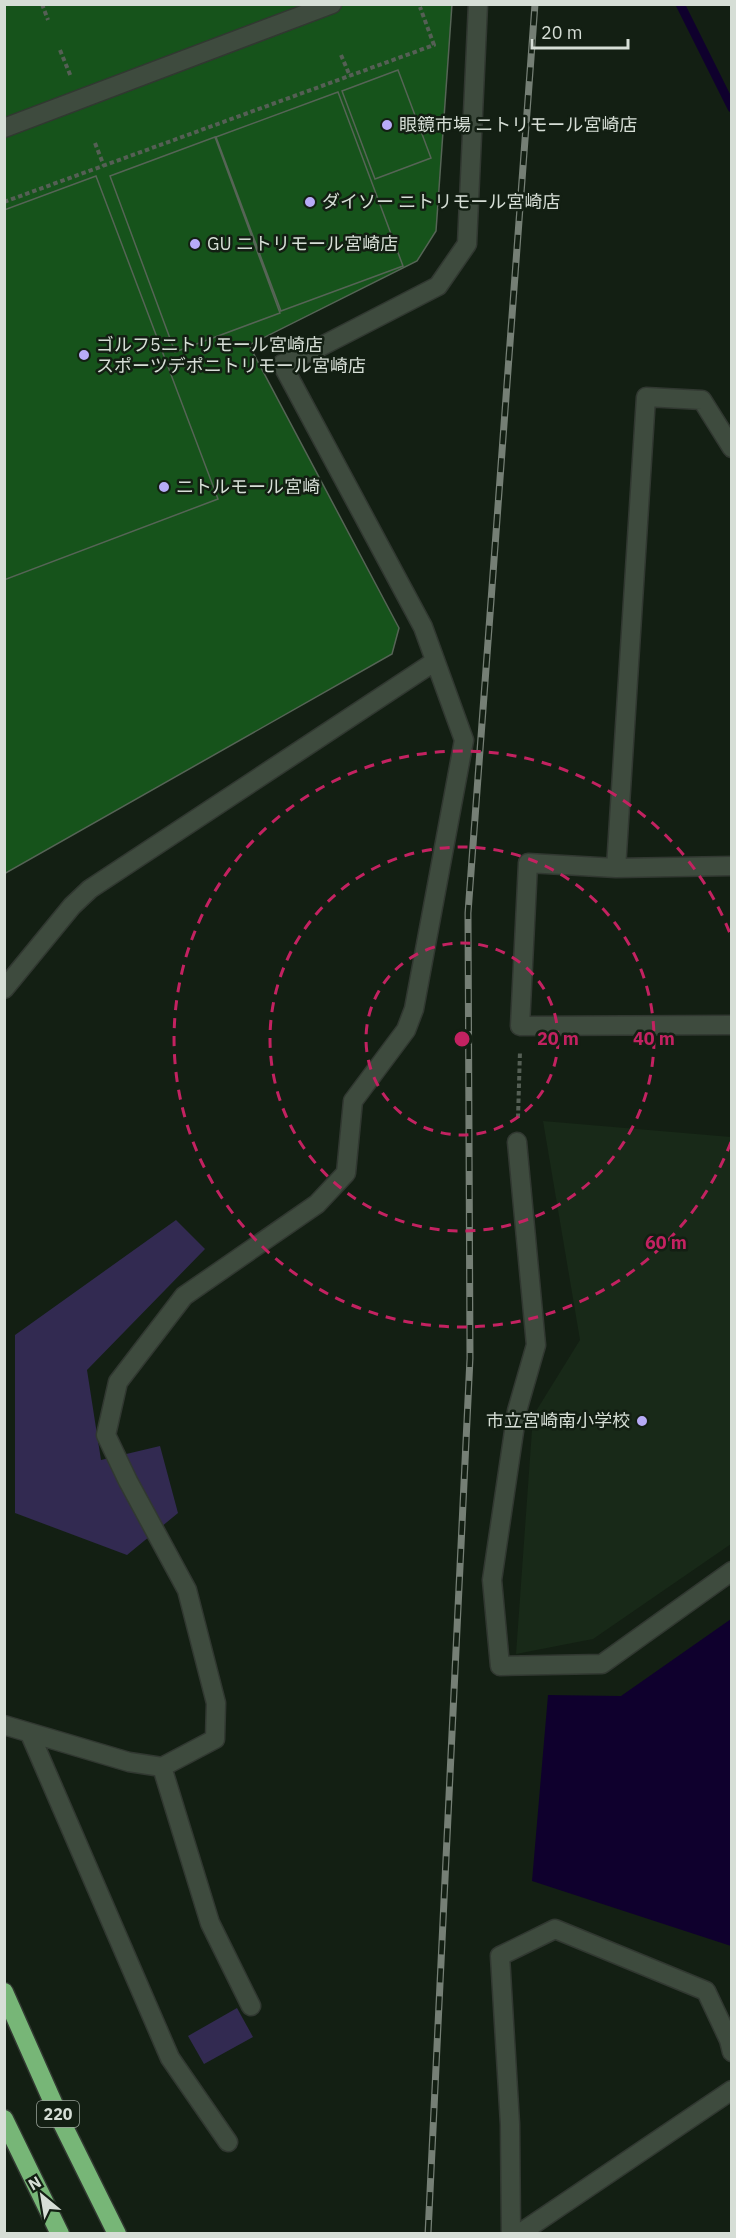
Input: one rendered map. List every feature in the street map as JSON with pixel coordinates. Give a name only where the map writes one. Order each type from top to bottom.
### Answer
[{"type":"highway","name":"220","points":[[4,1992],[63,2125],[117,2234]]},
{"type":"highway","name":"220","points":[[4,2119],[60,2234]]},
{"type":"street","points":[[4,128],[332,4]]},
{"type":"street","points":[[4,1725],[129,1762],[162,1767],[214,1739],[216,1703],[187,1590],[128,1481],[106,1435],[118,1382],[184,1296],[317,1204],[346,1173],[353,1101],[406,1030],[414,1010],[464,740],[423,627],[282,364],[438,286],[467,244],[478,4]]},
{"type":"street","points":[[616,868],[646,397],[702,400],[732,448]]},
{"type":"street","points":[[4,988],[72,906],[90,889],[434,662]]},
{"type":"street","points":[[732,867],[616,868],[528,863],[520,1026],[732,1025]]},
{"type":"street","points":[[517,1142],[536,1345],[517,1411],[492,1580],[500,1665],[602,1664],[732,1571]]},
{"type":"street","points":[[30,1734],[170,2058],[228,2142]]},
{"type":"street","points":[[162,1767],[210,1923],[251,2006]]},
{"type":"street","points":[[511,2234],[510,2124],[500,1956],[555,1929],[576,1937],[706,1991],[729,2040],[732,2052]]},
{"type":"street","points":[[519,2234],[732,2090]]},
{"type":"path","points":[[42,4],[48,20]]},
{"type":"path","points":[[4,202],[434,45],[420,7]]},
{"type":"path","points":[[60,50],[72,80]]},
{"type":"path","points":[[341,55],[350,76]]},
{"type":"path","points":[[95,143],[104,166]]},
{"type":"path","points":[[517,1142],[520,1026]]},
{"type":"shaded area","points":[[543,1121],[731,1137],[731,1544],[593,1639],[516,1654],[533,1416],[580,1340]]},
{"type":"shaded area","points":[[176,1220],[205,1249],[87,1370],[101,1460],[160,1446],[178,1513],[127,1555],[15,1513],[15,1335]]},
{"type":"shaded area","points":[[731,1619],[731,1946],[532,1881],[548,1695],[621,1696]]},
{"type":"shaded area","points":[[237,2008],[253,2037],[204,2064],[188,2036]]},
{"type":"building","name":"ニトルモール宮崎","points":[[4,4],[452,4],[436,231],[417,261],[249,345],[399,628],[392,654],[4,874]]},
{"type":"building","name":"眼鏡市場 ニトリモール宮崎店","points":[[398,70],[431,158],[375,179],[342,91]]},
{"type":"building","name":"ダイソー ニトリモール宮崎店","points":[[338,92],[403,266],[281,311],[216,137]]},
{"type":"building","name":"GU ニトリモール宮崎店","points":[[215,137],[280,313],[175,352],[110,176]]},
{"type":"building","name":"ゴルフ5ニトリモール宮崎店 スポーツデポニトリモール宮崎店","points":[[96,176],[218,499],[4,580],[4,210]]},
{"type":"waterway","points":[[680,4],[732,108]]},
{"type":"railway","points":[[428,2234],[470,1358],[468,913],[535,4]]},
{"type":"place","name":"眼鏡市場 ニトリモール宮崎店","points":[[387,125]]},
{"type":"place","name":"ダイソー ニトリモール宮崎店","points":[[310,202]]},
{"type":"place","name":"GU ニトリモール宮崎店","points":[[195,244]]},
{"type":"place","name":"ゴルフ5ニトリモール宮崎店 スポーツデポニトリモール宮崎店","points":[[84,355]]},
{"type":"place","name":"ニトルモール宮崎","points":[[164,487]]},
{"type":"place","name":"市立宮崎南小学校","points":[[642,1421]]}]
